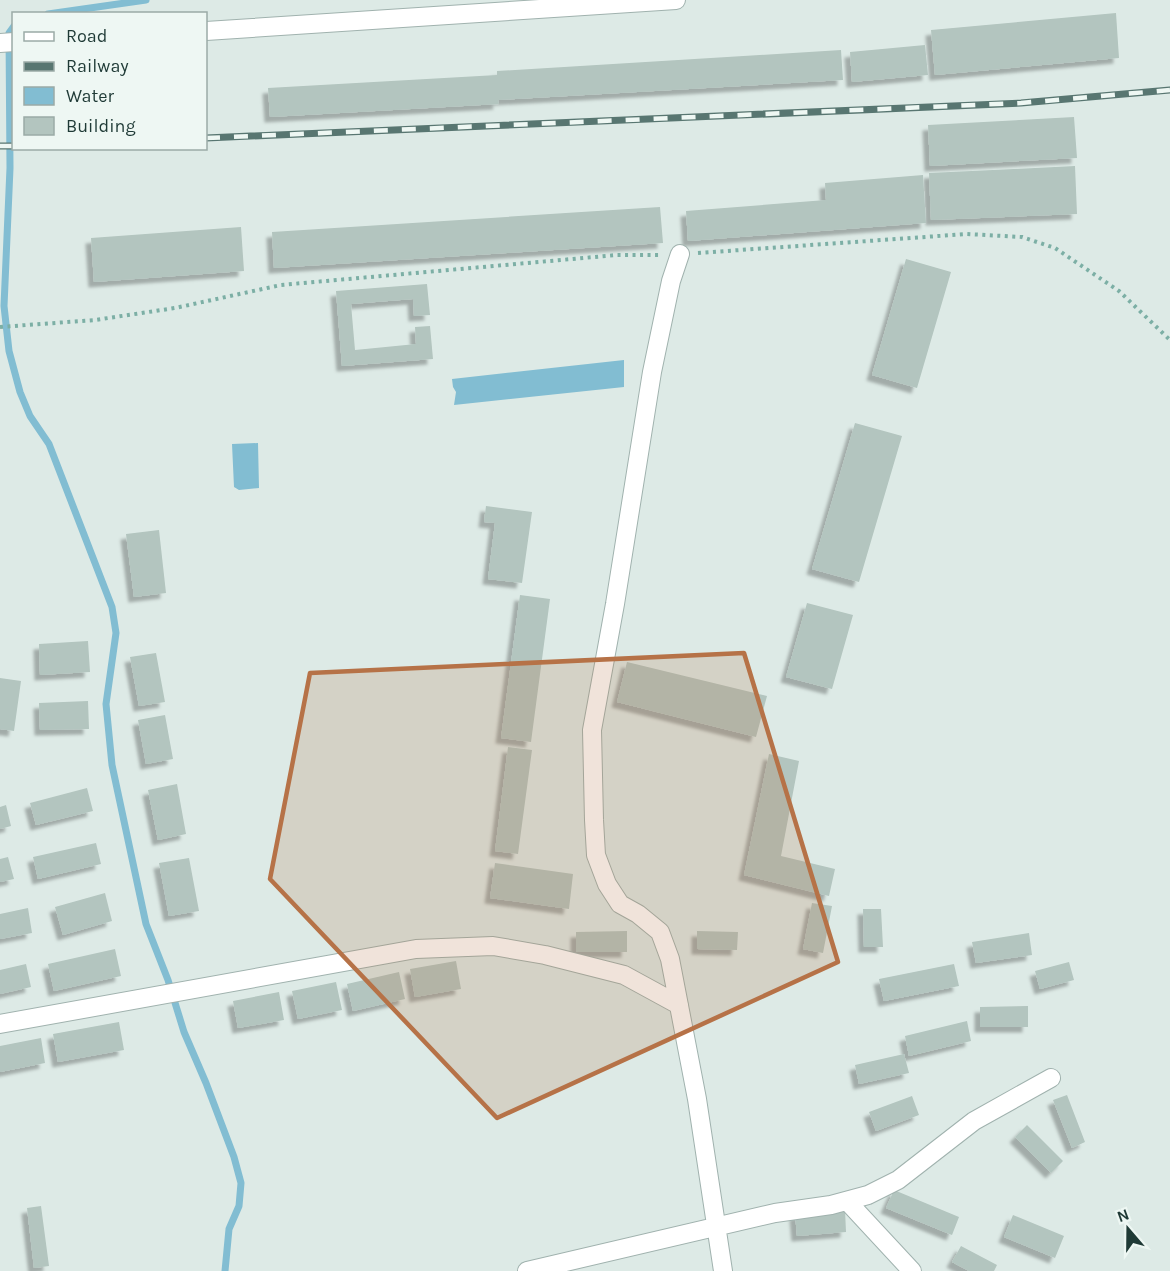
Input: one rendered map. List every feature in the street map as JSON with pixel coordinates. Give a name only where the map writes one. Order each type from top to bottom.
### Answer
[{"type":"street","points":[[207,31],[676,0]]},
{"type":"street","points":[[680,254],[671,281],[652,372],[615,604],[592,730],[596,855],[607,884],[620,904],[639,914],[660,932],[670,959],[697,1099],[723,1271]]},
{"type":"street","points":[[0,1024],[416,949],[493,946],[544,955],[624,975],[679,1005]]},
{"type":"street","points":[[527,1271],[775,1213],[847,1201],[868,1195],[898,1180],[974,1121],[1052,1078]]},
{"type":"street","points":[[847,1201],[912,1271]]},
{"type":"path","points":[[0,327],[95,320],[175,308],[281,285],[617,255],[680,254],[967,234],[1022,237],[1055,248],[1119,291],[1170,340]]},
{"type":"highlighted area","points":[[744,653],[838,962],[497,1118],[270,879],[310,673]]},
{"type":"water","points":[[624,360],[624,387],[454,405],[456,392],[452,379]]},
{"type":"water","points":[[258,443],[259,488],[239,490],[234,487],[232,444]]},
{"type":"building","points":[[1116,13],[1119,58],[935,75],[931,30]]},
{"type":"building","points":[[925,45],[928,75],[852,82],[850,52]]},
{"type":"building","points":[[841,50],[843,80],[498,100],[499,104],[270,117],[268,88],[497,75],[497,71]]},
{"type":"building","points":[[1074,117],[1077,158],[930,166],[928,125]]},
{"type":"building","points":[[1075,166],[1077,214],[931,220],[929,173]]},
{"type":"building","points":[[923,175],[926,223],[688,241],[686,211],[826,200],[825,183]]},
{"type":"building","points":[[660,207],[663,243],[274,268],[272,232]]},
{"type":"building","points":[[241,227],[244,271],[94,282],[91,238]]},
{"type":"building","points":[[906,259],[951,272],[917,388],[872,375]]},
{"type":"building","points":[[427,284],[430,315],[414,316],[413,299],[351,304],[355,350],[416,344],[415,327],[430,326],[433,359],[342,366],[336,291]]},
{"type":"building","points":[[855,423],[902,436],[859,582],[812,569]]},
{"type":"building","points":[[486,506],[532,512],[522,583],[488,579],[495,523],[484,522]]},
{"type":"building","points":[[159,530],[166,593],[134,597],[126,534]]},
{"type":"building","points":[[520,595],[550,599],[531,742],[501,738]]},
{"type":"building","points":[[807,603],[853,615],[832,689],[786,677]]},
{"type":"building","points":[[88,641],[90,672],[40,675],[39,644]]},
{"type":"building","points":[[156,653],[165,702],[139,706],[130,657]]},
{"type":"building","points":[[627,662],[767,696],[756,737],[617,702]]},
{"type":"building","points":[[0,678],[21,681],[14,731],[0,729]]},
{"type":"building","points":[[88,701],[89,729],[40,730],[39,703]]},
{"type":"building","points":[[165,715],[173,759],[146,764],[138,720]]},
{"type":"building","points":[[508,747],[532,750],[518,854],[495,851]]},
{"type":"building","points":[[769,754],[799,761],[781,856],[835,869],[829,896],[744,875]]},
{"type":"building","points":[[177,784],[186,834],[158,840],[148,790]]},
{"type":"building","points":[[87,788],[93,811],[36,825],[30,803]]},
{"type":"building","points":[[6,805],[11,826],[0,829],[0,807]]},
{"type":"building","points":[[96,843],[101,864],[38,879],[33,857]]},
{"type":"building","points":[[8,857],[14,879],[0,882],[0,859]]},
{"type":"building","points":[[189,858],[199,911],[169,916],[159,863]]},
{"type":"building","points":[[495,863],[573,874],[569,909],[490,898]]},
{"type":"building","points":[[105,893],[112,921],[63,935],[55,907]]},
{"type":"building","points":[[812,903],[832,906],[823,953],[803,949]]},
{"type":"building","points":[[28,908],[32,933],[0,939],[0,914]]},
{"type":"building","points":[[863,909],[881,909],[883,947],[864,947]]},
{"type":"building","points":[[627,931],[627,952],[576,952],[576,932]]},
{"type":"building","points":[[697,931],[738,932],[737,950],[697,949]]},
{"type":"building","points":[[1029,933],[1032,955],[976,963],[972,942]]},
{"type":"building","points":[[115,949],[121,976],[54,991],[48,964]]},
{"type":"building","points":[[456,961],[461,989],[415,997],[410,969]]},
{"type":"building","points":[[1069,962],[1074,980],[1040,989],[1035,971]]},
{"type":"building","points":[[26,964],[31,987],[0,994],[0,970]]},
{"type":"building","points":[[954,964],[959,986],[884,1001],[879,979]]},
{"type":"building","points":[[399,972],[405,999],[353,1011],[347,984]]},
{"type":"building","points":[[336,982],[342,1010],[298,1019],[292,991]]},
{"type":"building","points":[[279,992],[284,1020],[238,1028],[233,1001]]},
{"type":"building","points":[[1028,1006],[1028,1027],[980,1027],[980,1007]]},
{"type":"building","points":[[967,1021],[971,1041],[909,1056],[905,1036]]},
{"type":"building","points":[[119,1022],[124,1050],[58,1062],[53,1034]]},
{"type":"building","points":[[41,1038],[45,1063],[0,1072],[0,1046]]},
{"type":"building","points":[[904,1054],[909,1073],[859,1084],[855,1065]]},
{"type":"building","points":[[1067,1095],[1085,1142],[1072,1148],[1053,1100]]},
{"type":"building","points":[[912,1096],[919,1115],[876,1131],[869,1112]]},
{"type":"building","points":[[1027,1125],[1063,1161],[1051,1173],[1015,1137]]},
{"type":"building","points":[[894,1190],[959,1217],[952,1235],[886,1208]]},
{"type":"building","points":[[41,1206],[49,1266],[34,1268],[27,1208]]},
{"type":"building","points":[[845,1210],[846,1232],[797,1236],[795,1214]]},
{"type":"building","points":[[1013,1215],[1064,1236],[1055,1258],[1004,1237]]},
{"type":"building","points":[[961,1246],[997,1265],[994,1271],[969,1271],[952,1262]]},
{"type":"waterway","points":[[62,12],[146,0]]},
{"type":"waterway","points":[[12,29],[9,33],[10,168],[4,306],[9,351],[20,392],[30,416],[49,444],[112,607],[116,633],[106,704],[112,765],[146,924],[168,980],[184,1032],[234,1157],[241,1183],[239,1206],[229,1229],[225,1271]]},
{"type":"railway","points":[[207,138],[1021,103],[1170,90]]},
{"type":"railway","points":[[0,146],[12,146]]}]
